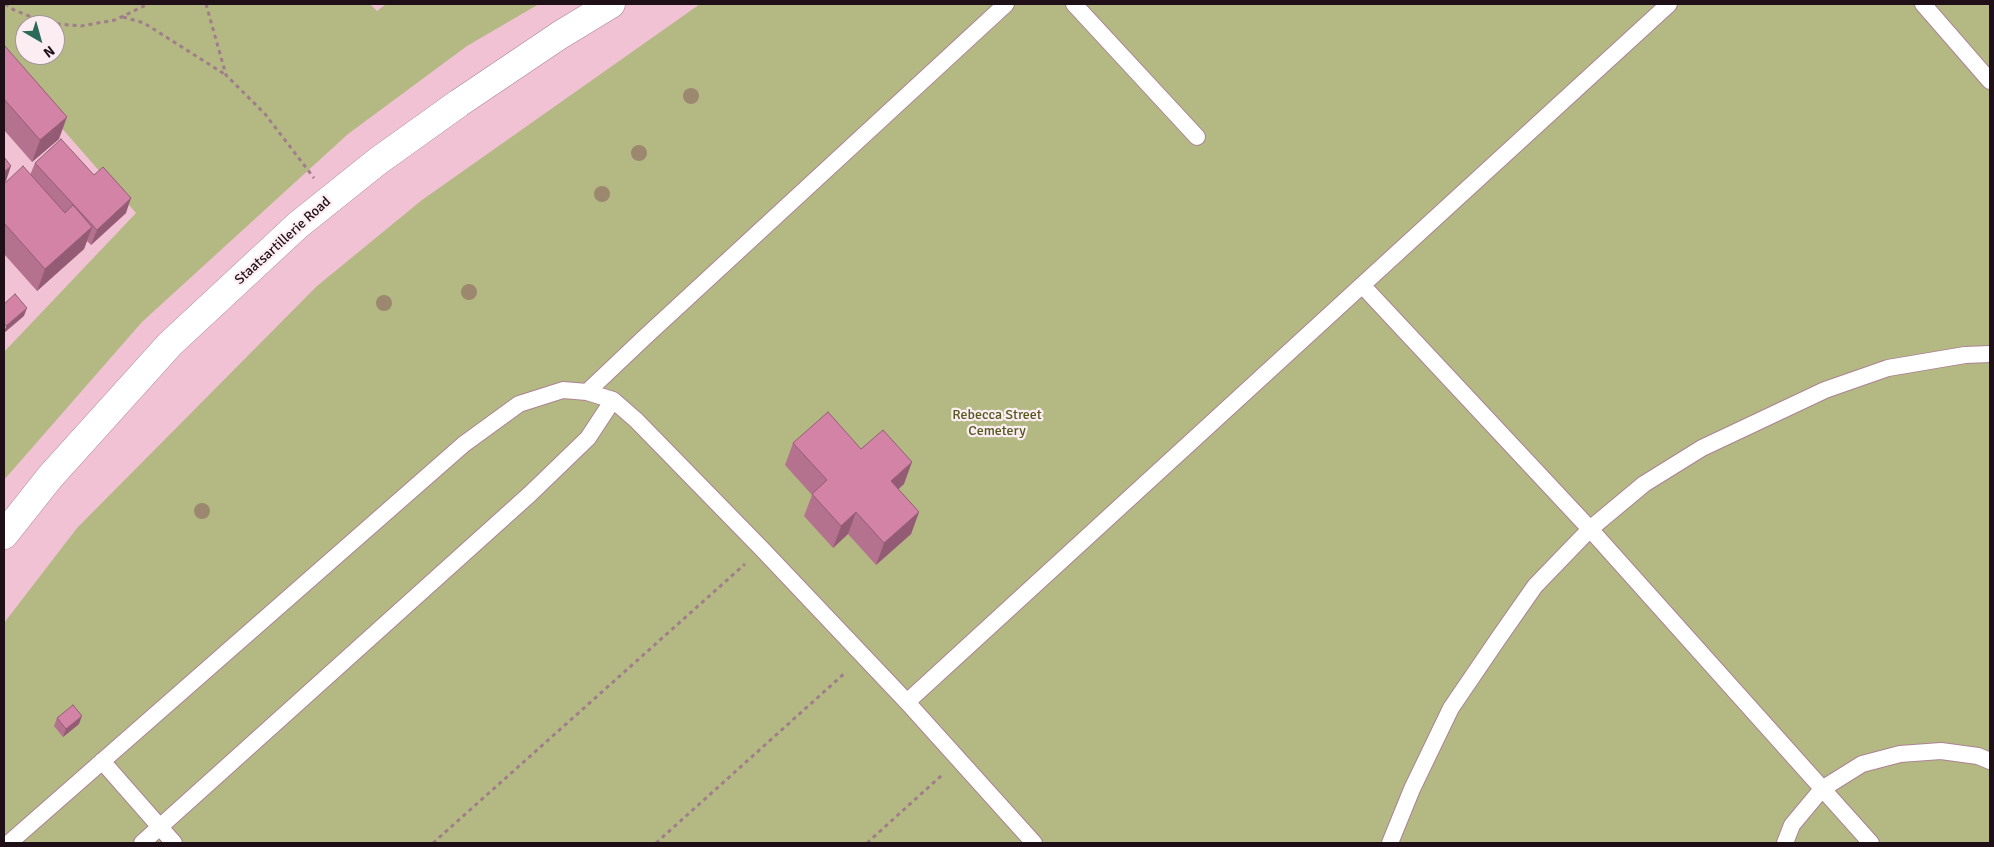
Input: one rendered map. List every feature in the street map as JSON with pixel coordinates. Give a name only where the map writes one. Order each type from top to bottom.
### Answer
[{"type":"street","name":"Staatsartillerie Road","points":[[4,535],[50,477],[170,344],[298,225],[378,161],[459,102],[560,35],[611,4]]},
{"type":"lane","points":[[587,392],[1006,4]]},
{"type":"lane","points":[[1074,4],[1197,137]]},
{"type":"lane","points":[[908,702],[1669,4]]},
{"type":"lane","points":[[1923,4],[1990,81]]},
{"type":"lane","points":[[1362,285],[1590,529],[1871,843]]},
{"type":"lane","points":[[1390,843],[1412,789],[1451,708],[1535,586],[1590,529],[1644,484],[1702,448],[1825,390],[1888,368],[1965,355],[1990,354]]},
{"type":"lane","points":[[9,843],[464,444],[519,404],[563,390],[587,392],[613,400],[636,420],[908,702],[1034,843]]},
{"type":"lane","points":[[142,843],[530,494],[588,438],[613,400]]},
{"type":"lane","points":[[1785,843],[1792,825],[1822,789],[1862,764],[1900,754],[1941,751],[1978,756],[1990,761]]},
{"type":"lane","points":[[102,761],[174,843]]},
{"type":"path","points":[[4,4],[47,23],[81,26],[122,17],[148,4]]},
{"type":"path","points":[[206,4],[226,75]]},
{"type":"path","points":[[122,17],[144,23],[226,75],[265,114],[316,181]]},
{"type":"path","points":[[434,843],[762,549]]},
{"type":"path","points":[[656,843],[864,656]]},
{"type":"path","points":[[867,843],[959,760]]},
{"type":"green space","points":[[4,4],[370,4],[377,11],[386,4],[539,4],[467,46],[348,134],[142,322],[4,480],[4,352],[136,213],[4,62]]},
{"type":"green space","name":"Rebecca Street Cemetery","points":[[700,4],[1990,4],[1990,843],[4,843],[4,623],[77,528],[317,286],[422,200]]},
{"type":"building","points":[[4,45],[15,58],[15,65],[22,65],[67,117],[40,140],[4,99]]},
{"type":"building","points":[[61,139],[94,175],[103,167],[131,198],[97,230],[35,163]]},
{"type":"building","points":[[4,157],[11,166],[4,172]]},
{"type":"building","points":[[23,166],[65,213],[73,205],[92,227],[45,269],[4,223],[4,184]]},
{"type":"building","points":[[15,294],[27,308],[6,326],[4,323],[4,304]]},
{"type":"building","points":[[828,412],[861,449],[883,430],[912,462],[891,481],[919,512],[884,543],[856,512],[841,526],[812,494],[827,480],[793,443]]},
{"type":"building","points":[[73,705],[82,716],[66,729],[57,718]]}]
